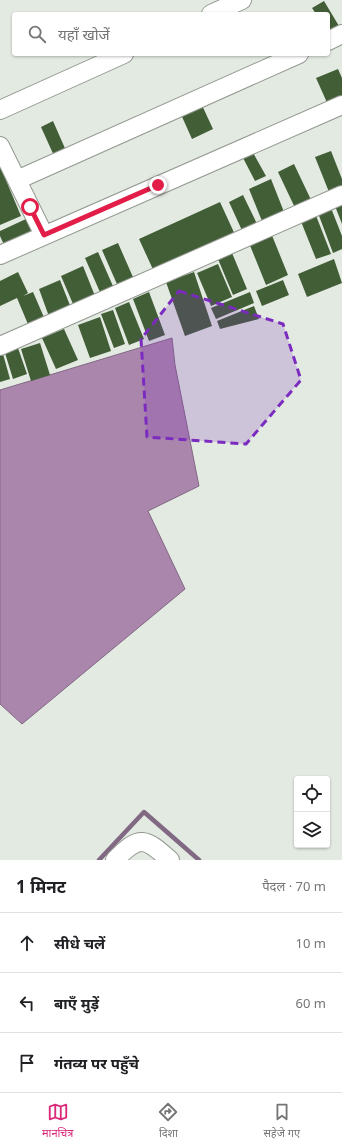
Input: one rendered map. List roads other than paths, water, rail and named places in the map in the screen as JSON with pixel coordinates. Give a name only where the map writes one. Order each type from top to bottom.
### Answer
[{"type":"street","points":[[215,12],[242,0]]},
{"type":"street","points":[[330,40],[342,34]]},
{"type":"street","points":[[0,110],[120,56]]},
{"type":"street","points":[[17,180],[295,56]]},
{"type":"street","points":[[0,255],[342,105]]},
{"type":"street","points":[[0,146],[44,235]]},
{"type":"street","points":[[1,342],[342,195]]},
{"type":"street","points":[[115,860],[133,844],[144,842],[154,846],[170,860]]},
{"type":"waterway","points":[[99,860],[144,812],[199,860]]}]
